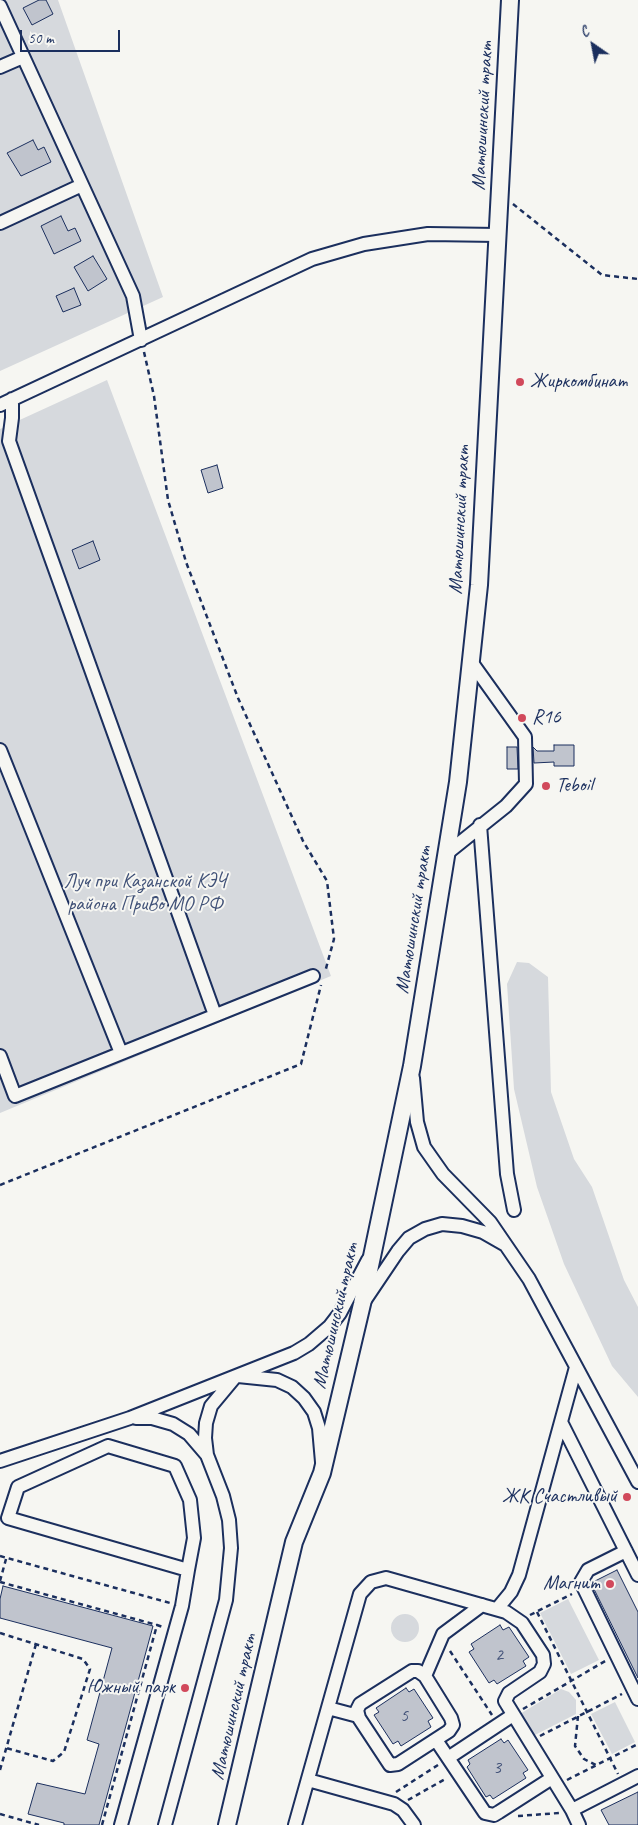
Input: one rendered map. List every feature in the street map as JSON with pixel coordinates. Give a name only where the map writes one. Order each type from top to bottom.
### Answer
[{"type":"main road","name":"Матюшинский тракт","points":[[227,1825],[294,1542],[322,1473],[362,1304],[412,1066],[458,782],[472,663],[510,0]]},
{"type":"street","points":[[0,6],[133,296],[141,340]]},
{"type":"street","points":[[0,67],[23,56]]},
{"type":"street","points":[[0,223],[82,185]]},
{"type":"street","points":[[0,404],[312,259],[364,244],[428,234],[498,235]]},
{"type":"street","points":[[12,399],[9,442],[216,1015]]},
{"type":"street","points":[[446,854],[506,806],[526,784],[525,737],[472,663]]},
{"type":"street","points":[[0,750],[121,1053]]},
{"type":"street","points":[[480,825],[507,1174],[514,1210]]},
{"type":"street","points":[[0,1056],[15,1096],[313,976]]},
{"type":"street","points":[[412,1066],[417,1122],[424,1147],[443,1174],[490,1222],[529,1279],[638,1482]]},
{"type":"street","points":[[362,1304],[398,1251],[409,1238],[425,1229],[442,1224],[462,1226],[482,1232],[505,1244]]},
{"type":"street","points":[[0,1461],[130,1418],[294,1353],[320,1336],[340,1313],[373,1249]]},
{"type":"street","points":[[496,1609],[511,1592],[519,1575],[576,1367]]},
{"type":"street","points":[[207,1455],[206,1423],[211,1406],[236,1376]]},
{"type":"street","points":[[236,1376],[277,1380],[292,1387],[304,1398],[314,1412],[319,1428],[322,1473]]},
{"type":"street","points":[[130,1418],[152,1418],[173,1424],[189,1434],[207,1455],[223,1496],[229,1520],[231,1548],[226,1600],[164,1825]]},
{"type":"street","points":[[561,1422],[638,1575]]},
{"type":"street","points":[[121,1825],[182,1606],[194,1538],[190,1500],[175,1466],[108,1446],[18,1487],[4,1518],[188,1570]]},
{"type":"street","points":[[626,1551],[588,1570],[582,1578],[583,1589],[635,1694]]},
{"type":"street","points":[[295,1825],[360,1594],[371,1582],[386,1578],[496,1609],[511,1614],[520,1621],[543,1655],[544,1664],[540,1672],[506,1695],[506,1703],[573,1811],[579,1825]]},
{"type":"street","points":[[425,1676],[441,1637],[482,1606]]},
{"type":"street","points":[[328,1708],[358,1716],[390,1764],[398,1764],[450,1731],[453,1723],[425,1676],[418,1671],[412,1671],[360,1704],[358,1716]]},
{"type":"street","points":[[448,1758],[513,1715]]},
{"type":"street","points":[[436,1740],[485,1814],[494,1814],[554,1781]]},
{"type":"street","points":[[573,1811],[638,1776]]},
{"type":"street","points":[[308,1780],[397,1806],[414,1825]]},
{"type":"street","points":[[234,1825],[237,1789]]},
{"type":"path","points":[[500,193],[602,275],[638,279]]},
{"type":"path","points":[[0,1185],[301,1064],[334,939],[326,881],[303,841],[238,698],[186,562],[168,500],[154,396],[141,340]]},
{"type":"path","points":[[0,1556],[182,1606]]},
{"type":"path","points":[[6,1558],[0,1582],[175,1630]]},
{"type":"path","points":[[520,1621],[583,1589]]},
{"type":"path","points":[[537,1612],[624,1784]]},
{"type":"path","points":[[102,1825],[157,1625]]},
{"type":"path","points":[[0,1633],[83,1659],[90,1669],[64,1752],[53,1761],[6,1748]]},
{"type":"path","points":[[441,1637],[499,1725]]},
{"type":"path","points":[[0,1770],[36,1644]]},
{"type":"path","points":[[513,1715],[616,1654]]},
{"type":"path","points":[[529,1741],[587,1711],[635,1694]]},
{"type":"path","points":[[578,1716],[575,1746],[584,1759],[596,1765]]},
{"type":"path","points":[[554,1781],[596,1765],[638,1744]]},
{"type":"path","points":[[382,1801],[448,1758]]},
{"type":"path","points":[[397,1806],[457,1773]]},
{"type":"path","points":[[508,1806],[519,1816],[573,1811]]},
{"type":"path","points":[[0,1814],[39,1825]]},
{"type":"green space","points":[[0,0],[58,0],[163,297],[0,371]]},
{"type":"green space","name":"Луч при Казанской КЭЧ района ПриВо МО РФ","points":[[107,380],[331,976],[0,1113],[0,429]]},
{"type":"green space","points":[[517,962],[529,963],[548,977],[551,1092],[574,1159],[592,1187],[624,1280],[638,1307],[638,1397],[612,1366],[564,1264],[537,1187],[514,1089],[507,984]]},
{"type":"green space","points":[[568,1599],[599,1660],[571,1674],[540,1613]]},
{"type":"green space","points":[[405,1614],[415,1618],[419,1628],[415,1638],[405,1642],[395,1638],[391,1628],[395,1618]]},
{"type":"green space","points":[[561,1689],[569,1692],[576,1700],[576,1714],[533,1736],[520,1714]]},
{"type":"green space","points":[[615,1702],[635,1742],[612,1754],[591,1714]]},
{"type":"building","points":[[39,0],[46,0],[53,14],[32,25],[23,8]]},
{"type":"building","points":[[33,140],[38,150],[44,147],[51,162],[21,176],[7,153]]},
{"type":"building","points":[[61,216],[68,231],[75,228],[81,241],[54,254],[41,226]]},
{"type":"building","points":[[93,256],[107,279],[88,291],[74,267]]},
{"type":"building","points":[[74,288],[81,305],[63,312],[56,296]]},
{"type":"building","points":[[217,465],[223,488],[208,493],[201,470]]},
{"type":"building","points":[[93,541],[100,560],[79,569],[72,550]]},
{"type":"building","points":[[554,745],[574,745],[574,766],[554,766],[554,762],[534,763],[533,747],[537,751],[554,751]]},
{"type":"building","points":[[507,747],[517,747],[518,769],[507,769]]},
{"type":"building","points":[[617,1570],[638,1612],[638,1678],[591,1583]]},
{"type":"building","points":[[3,1586],[153,1626],[99,1825],[64,1825],[64,1823],[28,1814],[37,1783],[85,1794],[99,1744],[87,1740],[112,1648],[0,1618],[0,1599]]},
{"type":"building","points":[[500,1625],[503,1630],[509,1627],[529,1657],[523,1661],[526,1666],[497,1684],[494,1680],[489,1683],[469,1652],[474,1649],[471,1644]]},
{"type":"building","points":[[406,1688],[409,1692],[414,1689],[433,1718],[428,1721],[431,1727],[401,1746],[398,1741],[393,1744],[374,1715],[379,1712],[376,1708]]},
{"type":"building","points":[[501,1739],[504,1743],[508,1740],[528,1770],[523,1773],[526,1778],[493,1799],[490,1795],[486,1797],[467,1767],[470,1764],[468,1760]]},
{"type":"building","points":[[638,1792],[638,1825],[609,1825],[601,1810]]},
{"type":"place","name":"Жиркомбинат","points":[[520,382]]},
{"type":"place","name":"R16","points":[[522,718]]},
{"type":"place","name":"Teboil","points":[[546,786]]},
{"type":"place","name":"ЖК Счастливый","points":[[627,1497]]},
{"type":"place","name":"Магнит","points":[[610,1584]]},
{"type":"place","name":"Южный парк","points":[[185,1688]]}]
